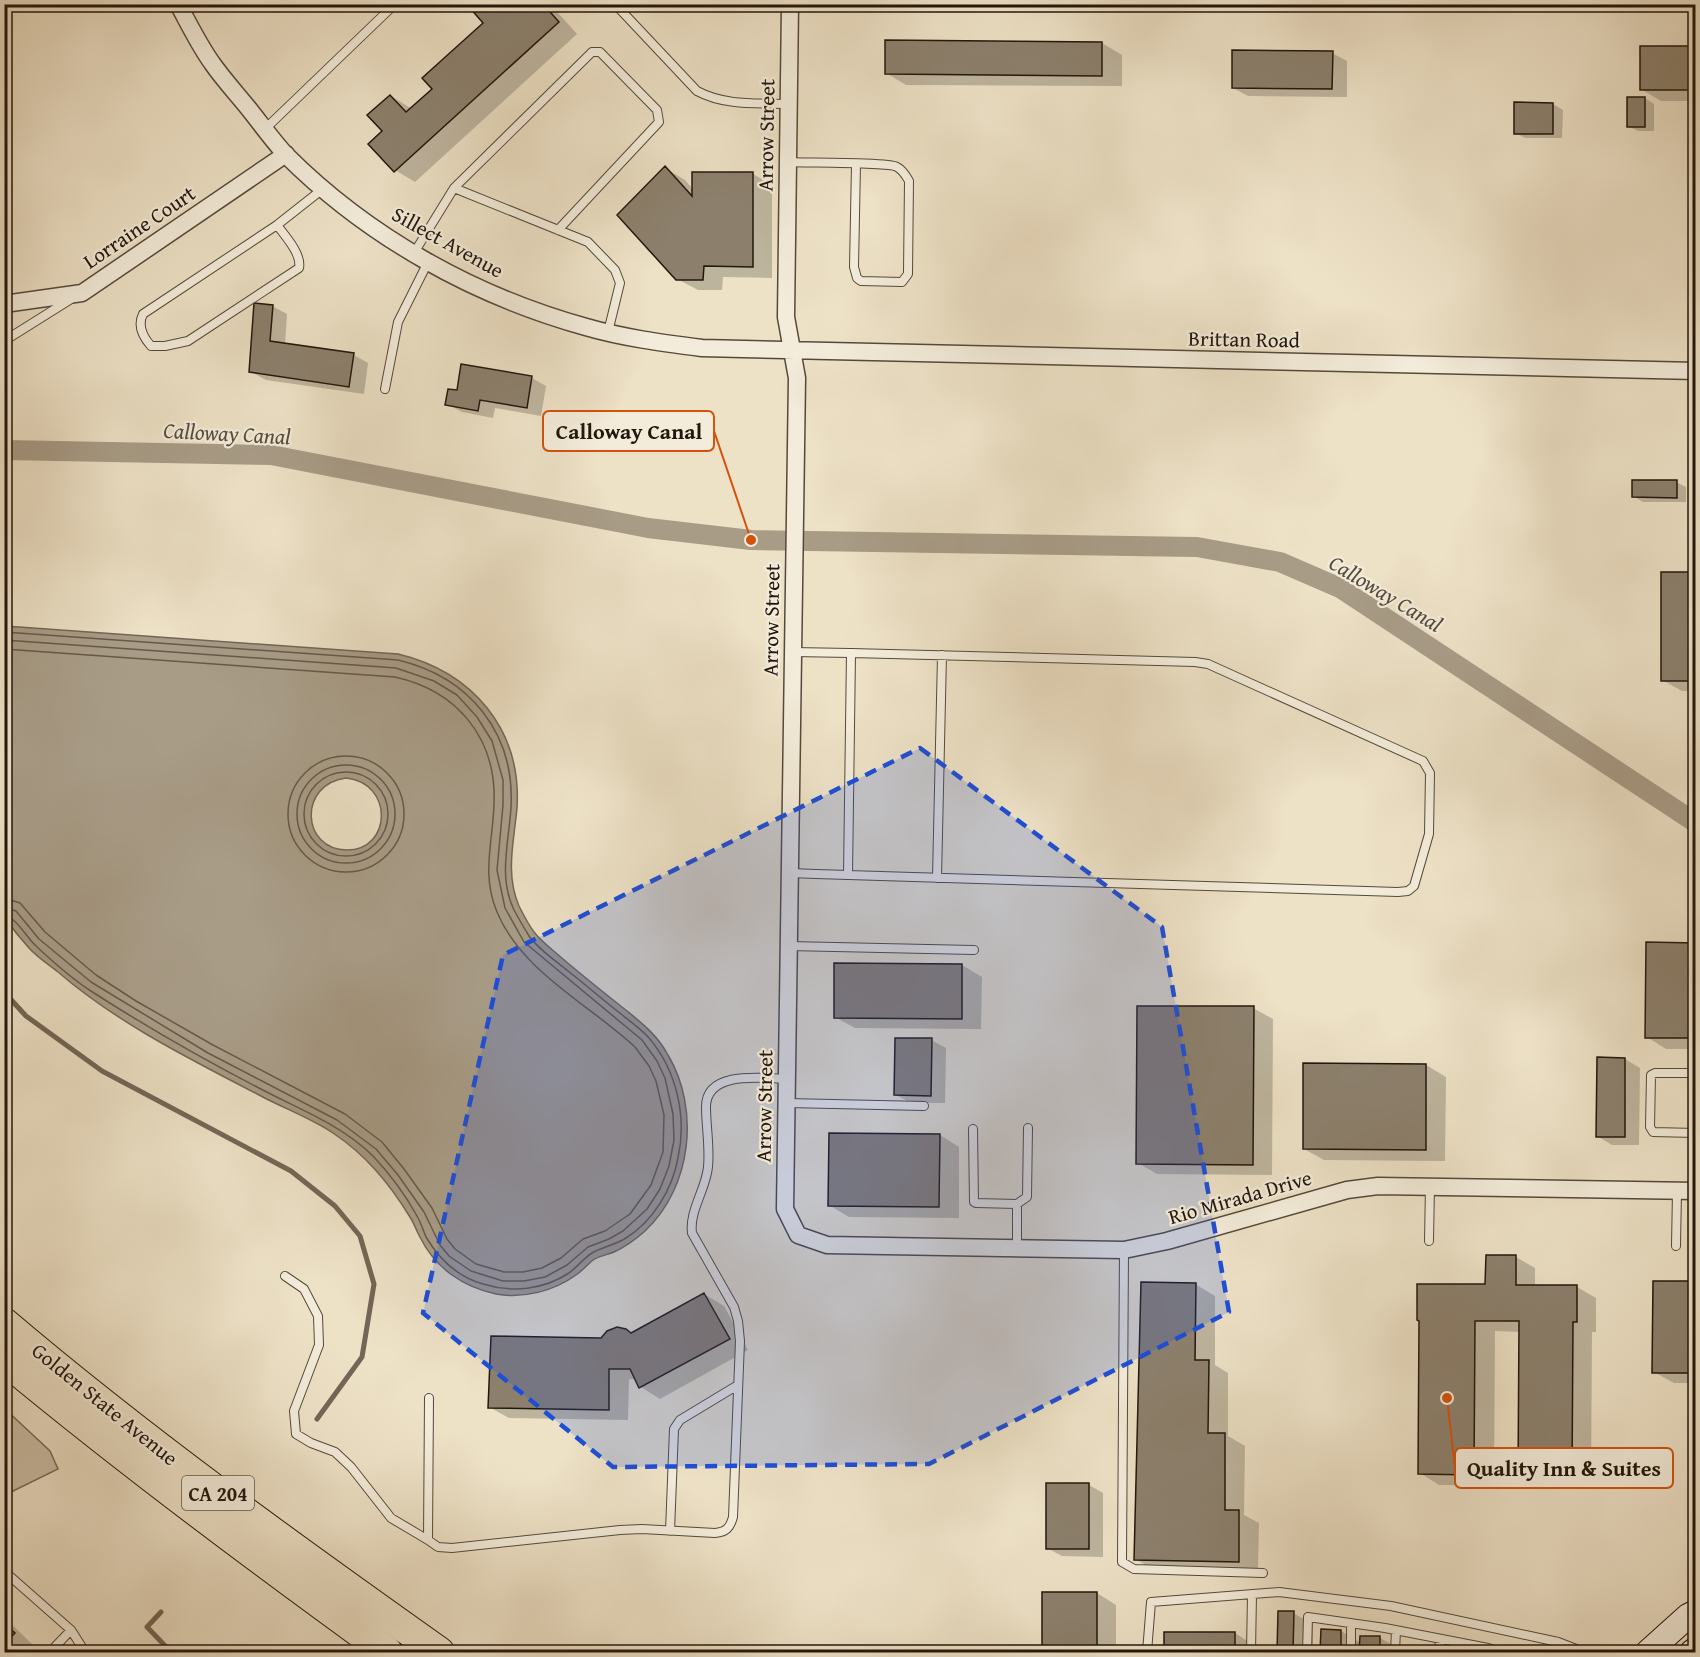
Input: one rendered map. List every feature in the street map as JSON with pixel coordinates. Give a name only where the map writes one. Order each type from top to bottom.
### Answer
[{"type":"highway","name":"Golden State Avenue","points":[[4,1323],[202,1482],[439,1653]]},
{"type":"highway","name":"Golden State Avenue","points":[[4,1359],[140,1469],[387,1653]]},
{"type":"highway","points":[[246,1550],[358,1653]]},
{"type":"main road","points":[[1648,1653],[1695,1612]]},
{"type":"main road","points":[[1692,1653],[1695,1649]]},
{"type":"street","name":"Sillect Avenue","points":[[178,4],[212,64],[286,154],[324,188],[384,234],[421,257],[476,287],[530,309],[608,332],[644,340],[702,348],[792,351]]},
{"type":"street","name":"Arrow Street","points":[[790,4],[786,316],[797,378],[785,1209],[798,1235]]},
{"type":"street","name":"Lorraine Court","points":[[4,304],[82,293],[286,154]]},
{"type":"street","name":"Brittan Road","points":[[792,351],[1695,371]]},
{"type":"street","name":"Rio Mirada Drive","points":[[798,1235],[827,1245],[1124,1250],[1167,1241],[1347,1190],[1378,1186],[1430,1185],[1695,1191]]},
{"type":"lane","points":[[265,129],[395,4]]},
{"type":"lane","points":[[615,4],[697,91],[711,98],[732,102],[789,104]]},
{"type":"lane","points":[[385,389],[398,322],[421,257],[454,188],[592,52],[600,52],[657,110],[659,122],[558,230]]},
{"type":"lane","points":[[788,162],[855,164],[896,166],[904,173],[909,182],[908,274],[902,282],[861,281],[857,278],[854,267],[855,164]]},
{"type":"lane","points":[[278,225],[298,256],[300,263],[298,268],[188,341],[165,346],[151,346],[148,343],[141,332],[140,320],[143,314],[278,225],[324,188]]},
{"type":"lane","points":[[454,188],[588,242],[615,270],[620,283],[608,332]]},
{"type":"lane","points":[[4,341],[82,293]]},
{"type":"lane","points":[[790,873],[1408,891],[1414,886],[1429,834],[1430,773],[1423,761],[1208,664],[792,652]]},
{"type":"lane","points":[[848,875],[851,653]]},
{"type":"lane","points":[[937,878],[942,655]]},
{"type":"lane","points":[[788,946],[974,950]]},
{"type":"lane","points":[[1695,1073],[1655,1073],[1651,1075],[1650,1127],[1653,1132],[1695,1132]]},
{"type":"lane","points":[[285,1276],[304,1289],[318,1316],[319,1345],[294,1411],[296,1434],[311,1443],[335,1452],[351,1467],[391,1518],[438,1547],[452,1548],[620,1530],[725,1532],[731,1526],[740,1341],[734,1307],[692,1233],[691,1224],[708,1166],[706,1103],[709,1092],[716,1085],[728,1080],[787,1079]]},
{"type":"lane","points":[[787,1103],[924,1106]]},
{"type":"lane","points":[[973,1129],[974,1202],[1017,1204],[1027,1197],[1028,1128]]},
{"type":"lane","points":[[1430,1185],[1430,1241]]},
{"type":"lane","points":[[1676,1246],[1677,1191]]},
{"type":"lane","points":[[1017,1204],[1017,1249]]},
{"type":"lane","points":[[1124,1250],[1122,1562],[1134,1569],[1263,1573]]},
{"type":"lane","points":[[670,1531],[674,1430],[680,1420],[738,1385]]},
{"type":"lane","points":[[428,1540],[429,1398]]},
{"type":"lane","points":[[4,1571],[71,1630],[86,1653]]},
{"type":"lane","points":[[1148,1653],[1150,1602],[1279,1592],[1391,1606],[1558,1642],[1584,1653]]},
{"type":"lane","points":[[1251,1653],[1252,1594]]},
{"type":"lane","points":[[1307,1653],[1308,1617],[1396,1630],[1500,1653]]},
{"type":"lane","points":[[1351,1623],[1351,1653]]},
{"type":"lane","points":[[50,1653],[71,1630]]},
{"type":"lane","points":[[1395,1653],[1396,1630]]},
{"type":"lane","points":[[1439,1653],[1440,1639]]},
{"type":"lane","points":[[1547,1653],[1558,1642]]},
{"type":"highlighted area","points":[[920,748],[1162,927],[1229,1312],[929,1464],[613,1467],[423,1313],[503,955]]},
{"type":"shaded area","points":[[4,1408],[50,1451],[58,1469],[5,1495]]},
{"type":"water","points":[[5,626],[398,654],[425,663],[449,675],[470,690],[487,708],[501,730],[511,754],[516,780],[517,808],[511,870],[512,882],[519,906],[530,926],[548,946],[650,1031],[664,1048],[678,1076],[685,1099],[686,1147],[673,1193],[661,1213],[638,1237],[618,1250],[593,1260],[567,1281],[527,1294],[506,1295],[484,1291],[461,1281],[442,1267],[426,1248],[394,1193],[376,1170],[345,1142],[316,1123],[181,1054],[129,1024],[36,954],[5,918]],"holes":[[[346,778],[362,783],[373,791],[379,803],[381,816],[379,829],[373,839],[362,847],[347,850],[332,847],[321,840],[314,829],[311,816],[313,803],[319,792],[330,783]]]},
{"type":"building","points":[[474,4],[543,4],[559,22],[394,172],[368,144],[382,131],[367,115],[390,95],[406,112],[432,89],[422,78],[483,23],[470,8]]},
{"type":"building","points":[[885,40],[1102,42],[1102,76],[885,74]]},
{"type":"building","points":[[1640,46],[1696,46],[1696,90],[1640,90]]},
{"type":"building","points":[[1232,50],[1333,51],[1332,89],[1232,88]]},
{"type":"building","points":[[1627,97],[1645,97],[1645,127],[1627,127]]},
{"type":"building","points":[[1514,102],[1553,103],[1553,134],[1514,134]]},
{"type":"building","points":[[665,166],[692,196],[692,172],[753,172],[753,267],[704,266],[703,280],[676,280],[617,215]]},
{"type":"building","points":[[254,303],[273,305],[270,341],[354,353],[349,387],[249,372]]},
{"type":"building","points":[[461,364],[532,376],[527,408],[480,400],[478,411],[445,405],[448,389],[457,390]]},
{"type":"building","points":[[1632,480],[1677,480],[1677,498],[1632,497]]},
{"type":"building","points":[[1661,572],[1696,572],[1696,681],[1661,681]]},
{"type":"building","points":[[1646,942],[1696,943],[1696,1038],[1645,1038]]},
{"type":"building","points":[[834,963],[962,964],[962,1019],[834,1018]]},
{"type":"building","points":[[1137,1006],[1254,1006],[1253,1165],[1136,1164]]},
{"type":"building","points":[[895,1038],[932,1038],[931,1096],[894,1095]]},
{"type":"building","points":[[1597,1057],[1625,1058],[1625,1137],[1596,1137]]},
{"type":"building","points":[[1303,1063],[1426,1064],[1426,1150],[1303,1149]]},
{"type":"building","points":[[829,1133],[940,1134],[939,1207],[828,1206]]},
{"type":"building","points":[[1486,1255],[1516,1255],[1516,1285],[1577,1285],[1577,1322],[1573,1322],[1572,1478],[1518,1478],[1519,1321],[1475,1321],[1474,1475],[1418,1474],[1419,1321],[1417,1320],[1417,1284],[1485,1284]]},
{"type":"building","points":[[1653,1281],[1696,1281],[1696,1373],[1652,1373]]},
{"type":"building","points":[[1141,1282],[1196,1283],[1195,1360],[1209,1360],[1208,1433],[1225,1433],[1225,1510],[1239,1510],[1239,1562],[1134,1560]]},
{"type":"building","points":[[704,1293],[730,1339],[639,1388],[630,1369],[609,1369],[609,1410],[488,1408],[491,1336],[601,1338],[607,1331],[617,1327],[631,1333]]},
{"type":"building","points":[[1046,1483],[1089,1483],[1089,1549],[1046,1549]]},
{"type":"building","points":[[1042,1592],[1097,1592],[1097,1652],[1042,1652]]},
{"type":"building","points":[[1278,1611],[1294,1611],[1293,1652],[1277,1652]]},
{"type":"building","points":[[4,1623],[15,1633],[4,1644]]},
{"type":"building","points":[[1321,1629],[1341,1630],[1341,1652],[1320,1652]]},
{"type":"building","points":[[1164,1632],[1235,1632],[1235,1652],[1164,1652]]},
{"type":"building","points":[[1360,1636],[1380,1636],[1380,1652],[1359,1652]]},
{"type":"building","points":[[1409,1647],[1429,1647],[1429,1652],[1409,1652]]},
{"type":"waterway","name":"Calloway Canal","points":[[4,450],[271,455],[648,528],[751,540],[1197,547],[1280,562],[1340,588],[1696,823]]},
{"type":"waterway","points":[[4,992],[26,1016],[102,1071],[291,1171],[335,1206],[360,1236],[374,1284],[362,1357],[317,1419]]},
{"type":"waterway","points":[[161,1612],[147,1627],[171,1652]]},
{"type":"place","name":"Calloway Canal","points":[[751,540]]},
{"type":"place","name":"Quality Inn & Suites","points":[[1447,1398]]}]
